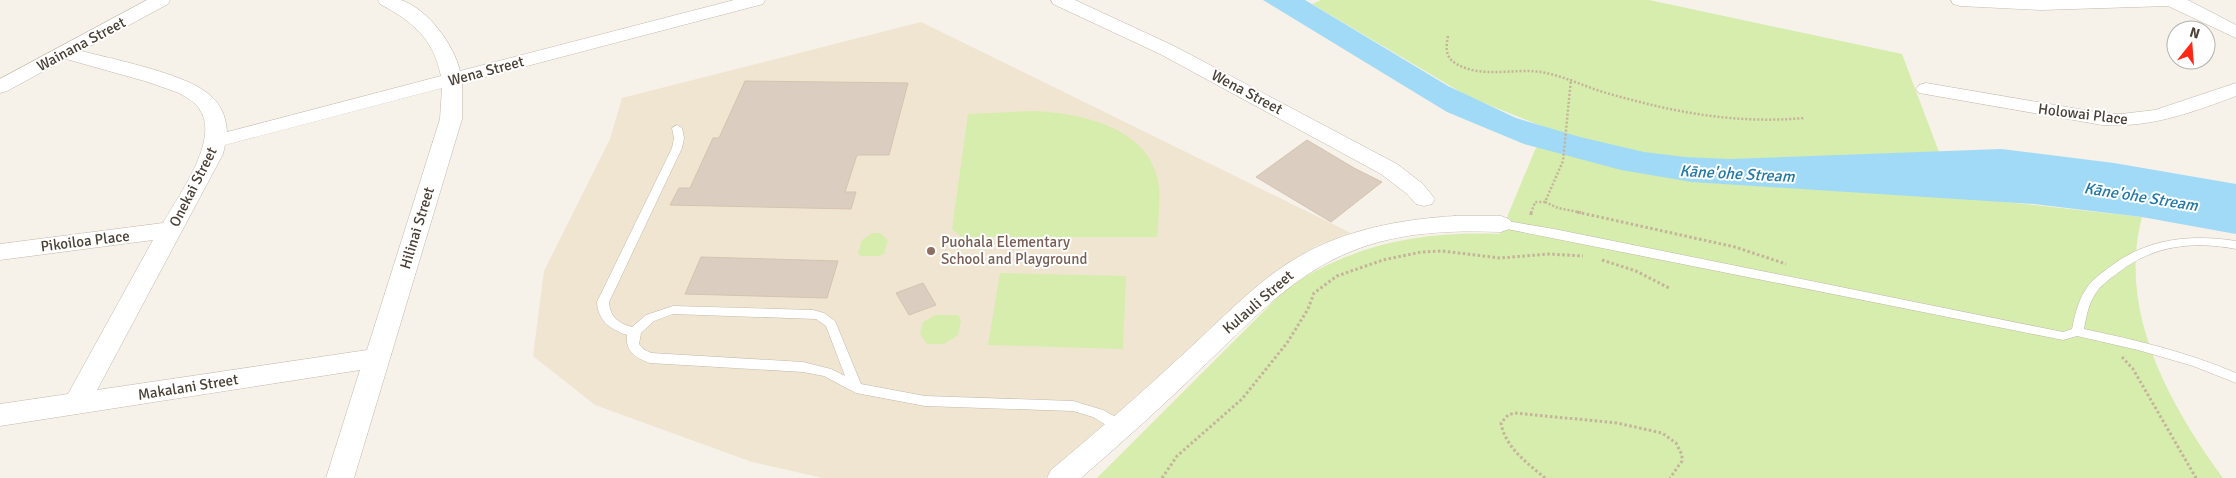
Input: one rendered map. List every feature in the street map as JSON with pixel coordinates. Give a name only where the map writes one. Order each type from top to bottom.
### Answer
[{"type":"street","name":"Wainana Street","points":[[0,87],[161,0]]},
{"type":"street","name":"Hilinai Street","points":[[340,478],[451,119],[454,100],[454,80],[445,52],[436,38],[413,15],[387,0]]},
{"type":"street","name":"Wena Street","points":[[216,141],[756,0]]},
{"type":"street","name":"Wena Street","points":[[1060,0],[1175,54],[1372,159],[1404,180],[1424,198]]},
{"type":"street","points":[[1960,0],[2041,4],[2179,0]]},
{"type":"street","points":[[2173,1],[2236,32]]},
{"type":"street","name":"Onekai Street","points":[[64,53],[175,83],[197,94],[211,108],[216,118],[216,141],[212,154],[76,404]]},
{"type":"street","name":"Holowai Place","points":[[1926,89],[2102,119],[2128,121],[2162,117],[2233,93]]},
{"type":"street","name":"Kulauli Street","points":[[1062,478],[1122,427],[1263,294],[1302,265],[1347,244],[1396,231],[1454,223],[1501,224]]},
{"type":"street","name":"Pikoiloa Place","points":[[0,252],[170,230]]},
{"type":"street","name":"Makalani Street","points":[[0,416],[376,358]]},
{"type":"lane","points":[[634,332],[620,329],[608,321],[604,315],[603,302],[677,148],[679,138],[677,128]]},
{"type":"lane","points":[[1501,224],[2054,335],[2064,336],[2077,332],[2152,348],[2236,378]]},
{"type":"lane","points":[[2077,332],[2088,296],[2096,284],[2130,258],[2156,246],[2180,241],[2208,240],[2236,245]]},
{"type":"lane","points":[[856,388],[831,324],[820,316],[813,314],[673,310],[653,316],[634,332],[632,341],[634,347],[642,356],[650,358],[803,367],[827,372],[856,388],[925,401],[1073,406],[1098,414],[1122,427]]},
{"type":"path","points":[[1448,36],[1445,49],[1447,54],[1456,63],[1469,69],[1485,72],[1528,70],[1571,79],[1604,93],[1708,117],[1752,121],[1805,118]]},
{"type":"path","points":[[1546,202],[1546,196],[1563,162],[1571,79]]},
{"type":"path","points":[[1532,229],[1532,209],[1535,202],[1546,202],[1558,208],[1735,247]]},
{"type":"path","points":[[1162,478],[1177,456],[1242,399],[1287,343],[1308,309],[1314,293],[1337,276],[1392,258],[1421,252],[1463,253],[1500,258],[1549,254],[1591,258]]},
{"type":"path","points":[[1600,260],[1636,271],[1669,288]]},
{"type":"path","points":[[1545,478],[1520,456],[1502,432],[1501,423],[1508,415],[1515,413],[1580,418],[1617,423],[1662,433],[1676,443],[1682,455],[1682,461],[1670,478]]},
{"type":"shaded area","name":"Puohala Elementary School and Playground","points":[[921,22],[1351,233],[1316,246],[1270,276],[1046,478],[823,478],[752,462],[595,405],[533,356],[544,271],[610,139],[622,98]]},
{"type":"green space","points":[[1321,0],[1649,0],[1902,54],[1939,152],[1979,199],[2142,217],[2136,252],[2137,287],[2142,321],[2153,355],[2167,388],[2184,419],[2223,478],[1097,478],[1286,289],[1336,261],[1388,244],[1415,238],[1443,235],[1500,234],[1535,150],[1549,129],[1469,97],[1312,4]]},
{"type":"green space","points":[[1033,111],[1088,119],[1106,125],[1138,145],[1149,159],[1157,176],[1159,199],[1157,237],[961,237],[952,229],[968,114]]},
{"type":"green space","points":[[872,233],[880,233],[888,240],[884,254],[879,256],[861,256],[858,253],[862,240]]},
{"type":"green space","points":[[1000,273],[1126,276],[1123,349],[988,345]]},
{"type":"green space","points":[[935,315],[958,315],[961,320],[958,335],[944,344],[927,344],[920,334],[923,322]]},
{"type":"water","name":"Kāne'ohe Stream","points":[[1263,0],[1305,0],[1448,86],[1516,118],[1580,137],[1644,152],[1685,157],[1729,159],[2001,149],[2114,163],[2236,184],[2236,234],[2142,217],[2034,204],[1692,182],[1621,170],[1524,144],[1447,112]]},
{"type":"building","points":[[745,81],[908,83],[889,155],[857,155],[845,192],[856,192],[851,209],[670,205],[679,188],[690,188],[713,138],[719,138]]},
{"type":"building","points":[[1307,140],[1382,182],[1331,222],[1256,177]]},
{"type":"building","points":[[701,257],[838,261],[827,298],[685,294]]},
{"type":"building","points":[[923,283],[936,305],[909,315],[896,293]]},
{"type":"place","name":"Puohala Elementary School and Playground","points":[[931,251]]}]
